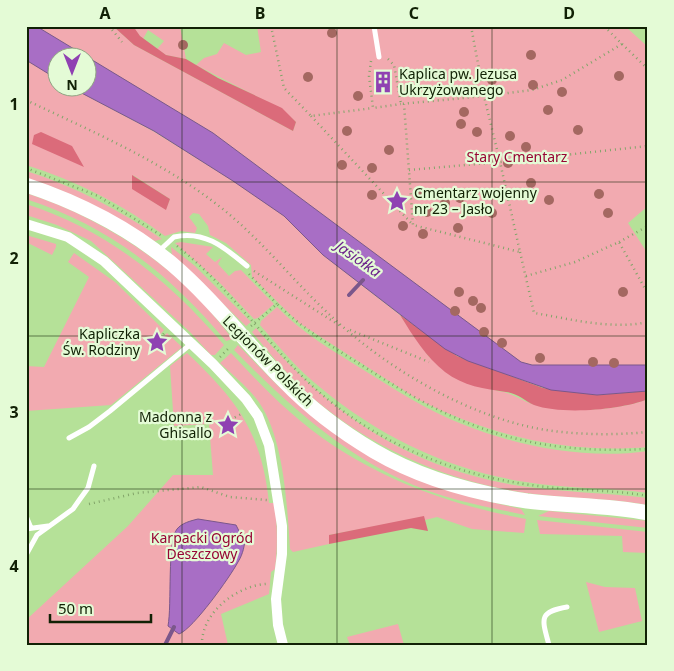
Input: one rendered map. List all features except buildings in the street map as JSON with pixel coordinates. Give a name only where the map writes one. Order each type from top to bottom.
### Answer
[{"type":"main road","name":"Legionów Polskich","points":[[26,185],[77,204],[101,216],[157,253],[198,288],[292,389],[330,422],[382,455],[430,477],[474,491],[528,501],[648,513]]},
{"type":"street","points":[[26,224],[68,237],[91,250],[122,276],[192,343],[229,380],[258,416],[269,445],[279,501],[283,545],[276,609],[283,645]]},
{"type":"lane","points":[[374,26],[379,58]]},
{"type":"lane","points":[[157,253],[174,237],[198,237],[221,244],[247,266]]},
{"type":"lane","points":[[69,438],[89,427],[110,411],[192,343]]},
{"type":"lane","points":[[26,555],[37,535],[73,509],[88,488],[94,466]]},
{"type":"lane","points":[[26,516],[29,529],[50,526]]},
{"type":"lane","points":[[549,645],[544,617],[550,610],[567,607]]},
{"type":"path","points":[[109,26],[122,42]]},
{"type":"path","points":[[271,26],[284,88],[413,225],[520,252]]},
{"type":"path","points":[[471,26],[484,96],[534,313],[603,324],[633,325],[648,322]]},
{"type":"path","points":[[604,26],[648,69]]},
{"type":"path","points":[[311,116],[532,90],[562,80],[622,44]]},
{"type":"path","points":[[373,108],[369,66],[372,60],[387,58],[394,65],[402,104],[413,225]]},
{"type":"path","points":[[26,100],[125,148],[214,202],[252,234],[332,317],[364,344],[423,382],[462,403],[512,422],[554,431],[596,434],[648,432]]},
{"type":"path","points":[[409,170],[648,146]]},
{"type":"path","points":[[526,276],[575,262],[619,242],[648,226]]},
{"type":"path","points":[[619,242],[648,294]]},
{"type":"path","points":[[247,266],[288,294],[346,328],[429,362]]},
{"type":"path","points":[[247,266],[246,270],[277,304],[302,326],[383,380],[417,400],[470,425],[492,434],[542,445],[599,450],[648,449]]},
{"type":"path","points":[[250,328],[277,304]]},
{"type":"path","points":[[156,342],[168,330]]},
{"type":"path","points":[[218,359],[230,347]]},
{"type":"path","points":[[309,382],[360,422],[417,454],[443,464],[474,474],[531,485],[648,496]]},
{"type":"path","points":[[226,422],[244,413]]},
{"type":"path","points":[[73,509],[137,493],[201,487],[240,498],[279,501]]},
{"type":"path","points":[[202,645],[203,631],[217,609],[238,592],[257,586]]},
{"type":"green space","name":"Stary Cmentarz","points":[[36,26],[113,26],[134,45],[293,131],[296,122],[281,109],[196,65],[204,58],[217,54],[224,43],[246,55],[261,52],[257,26],[625,26],[648,47],[648,206],[628,223],[648,254],[648,365],[532,365],[521,362],[213,133],[98,63],[98,48],[72,48]]},
{"type":"green space","points":[[180,26],[186,59],[166,55],[157,49],[164,41],[148,30],[143,39],[132,27]]},
{"type":"green space","points":[[26,60],[48,73],[48,98],[91,98],[153,131],[233,181],[284,216],[323,255],[400,315],[429,357],[497,391],[508,393],[531,404],[549,408],[577,410],[608,408],[648,399],[648,447],[588,448],[558,445],[501,432],[445,412],[417,399],[299,323],[252,277],[251,265],[226,243],[210,235],[208,226],[199,214],[193,213],[189,217],[197,228],[195,233],[181,231],[165,236],[116,204],[63,178],[26,165]],"holes":[[[133,175],[170,199],[166,209],[150,200]]]},
{"type":"green space","points":[[26,171],[79,191],[130,218],[162,239],[155,241],[91,204],[26,178]]},
{"type":"green space","points":[[26,193],[49,201],[94,222],[156,261],[193,292],[233,339],[226,341],[183,294],[136,255],[85,224],[57,210],[26,199]]},
{"type":"green space","points":[[26,204],[84,228],[135,260],[182,300],[224,345],[215,355],[211,355],[190,332],[91,241],[57,225],[26,215]]},
{"type":"green space","points":[[26,235],[56,244],[52,255],[26,242]]},
{"type":"green space","points":[[181,242],[213,247],[206,254],[215,262],[222,257],[218,264],[229,276],[235,271],[241,270],[274,304],[258,318],[254,319],[219,282],[175,243]]},
{"type":"green space","points":[[171,247],[195,266],[251,322],[246,326],[172,255]]},
{"type":"green space","points":[[74,253],[115,282],[164,330],[154,342],[156,344],[167,333],[182,347],[111,405],[26,411],[26,366],[44,367],[89,277],[68,262]]},
{"type":"green space","points":[[277,307],[307,333],[340,355],[410,399],[462,424],[507,439],[554,450],[601,454],[648,451],[648,493],[541,484],[498,477],[444,460],[392,436],[344,406],[313,381],[282,350],[260,325],[261,321]]},
{"type":"green space","points":[[256,328],[312,386],[342,411],[406,451],[441,466],[479,478],[536,488],[648,498],[648,505],[548,496],[504,489],[446,473],[417,462],[363,434],[338,418],[314,399],[289,375],[252,332]]},
{"type":"green space","points":[[238,345],[278,386],[314,417],[474,498],[521,509],[525,515],[426,490],[372,464],[323,431],[277,392],[234,350]]},
{"type":"green space","name":"Karpacki Ogród Deszczowy","points":[[187,353],[220,386],[233,403],[253,437],[260,457],[266,478],[269,503],[275,503],[276,560],[275,569],[271,572],[269,594],[221,614],[228,645],[26,645],[26,620],[128,526],[173,475],[213,475],[209,424],[174,426],[170,366]]},
{"type":"green space","points":[[231,353],[290,412],[342,451],[371,468],[430,494],[462,504],[526,519],[524,533],[472,529],[437,517],[425,520],[424,517],[329,535],[329,544],[293,552],[290,549],[282,469],[272,429],[265,412],[255,397],[220,363]]},
{"type":"green space","points":[[549,511],[648,521],[648,528],[538,516]]},
{"type":"green space","points":[[537,520],[648,532],[648,553],[623,552],[622,536],[540,534]]},
{"type":"green space","points":[[586,582],[605,587],[635,588],[642,621],[599,632]]},
{"type":"green space","points":[[398,624],[404,645],[350,645],[347,637]]},
{"type":"shaded area","points":[[113,26],[133,26],[140,36],[166,55],[186,59],[218,78],[282,108],[296,122],[293,131],[134,45]]},
{"type":"shaded area","points":[[41,132],[72,146],[84,167],[32,144],[34,135]]},
{"type":"shaded area","points":[[132,175],[170,199],[166,210],[132,189]]},
{"type":"shaded area","points":[[400,315],[457,356],[543,388],[597,395],[648,391],[648,399],[608,408],[560,410],[534,405],[510,393],[467,384],[452,377],[432,360]]},
{"type":"shaded area","points":[[424,516],[428,531],[411,528],[329,544],[329,535]]},
{"type":"water","points":[[26,26],[36,26],[72,48],[48,48],[48,73],[26,60]]},
{"type":"water","name":"Jasiołka","points":[[98,63],[213,133],[521,362],[532,365],[648,365],[648,391],[597,395],[551,390],[468,361],[445,349],[323,255],[284,216],[154,131],[91,98],[98,98]]},
{"type":"water","points":[[198,519],[236,525],[241,535],[245,536],[244,546],[240,559],[220,590],[193,623],[179,634],[168,626],[172,546],[177,529],[189,521]]},
{"type":"waterway","name":"Jasiołka","points":[[349,295],[363,280]]},
{"type":"waterway","points":[[165,645],[174,627]]},
{"type":"place","name":"Kaplica pw. Jezusa Ukrzyżowanego","points":[[383,82]]},
{"type":"place","name":"Cmentarz wojenny nr 23 – Jasło","points":[[397,201]]},
{"type":"place","name":"Kapliczka Św. Rodziny","points":[[157,342]]},
{"type":"place","name":"Madonna z Ghisallo","points":[[228,425]]}]
